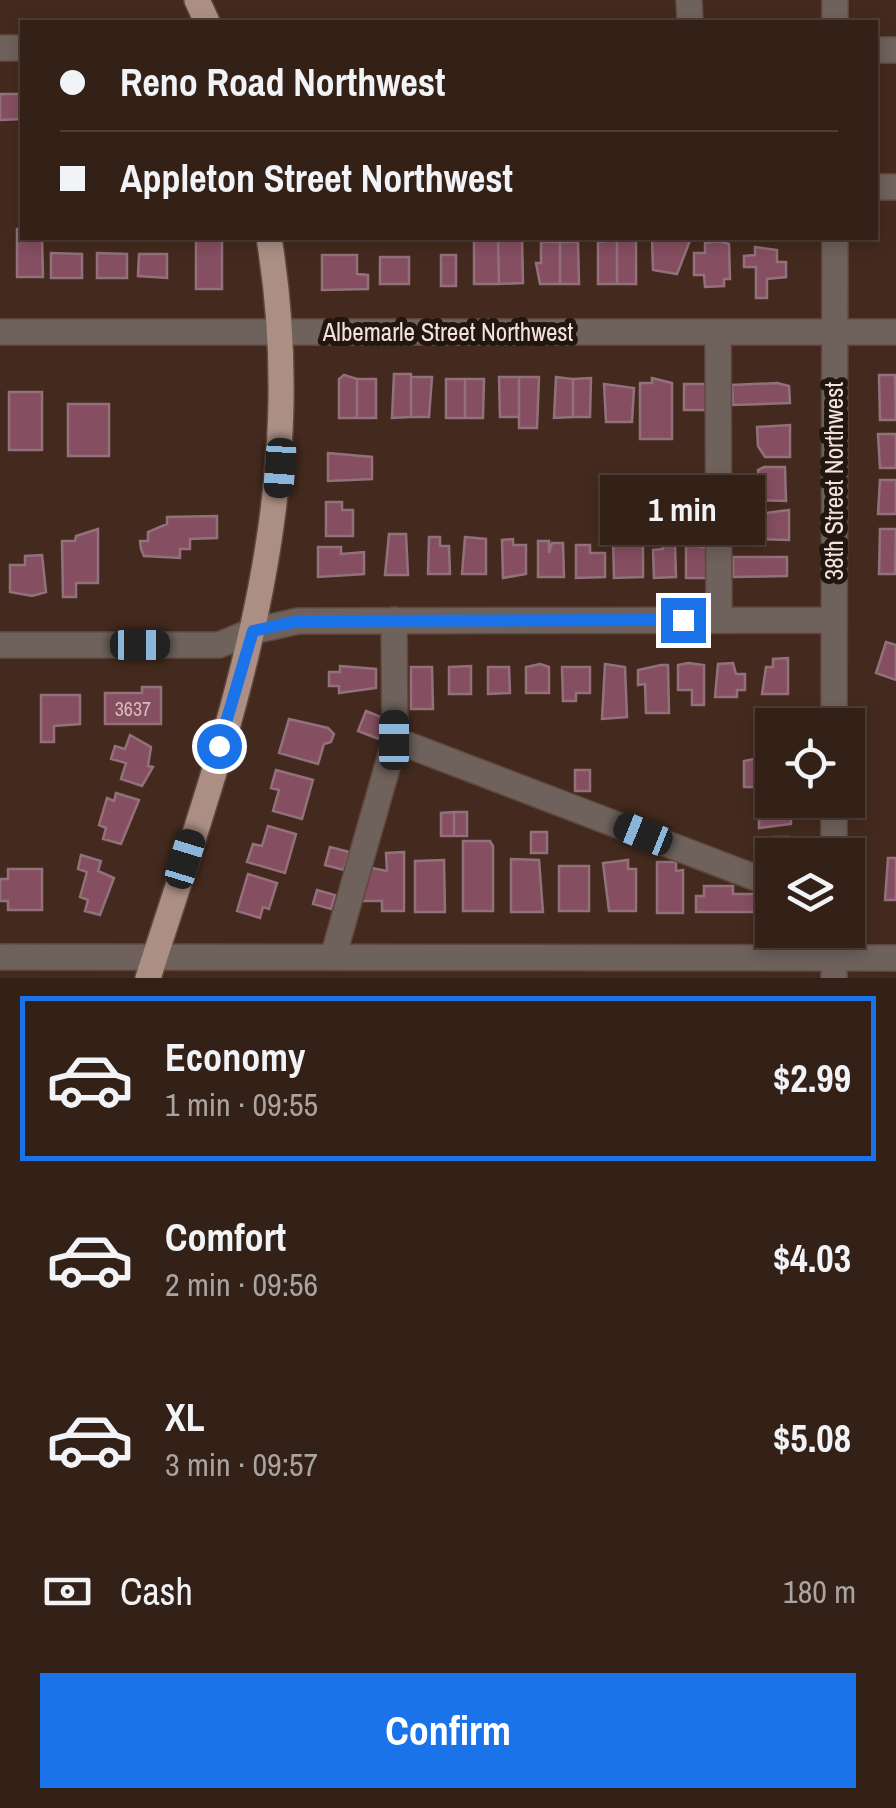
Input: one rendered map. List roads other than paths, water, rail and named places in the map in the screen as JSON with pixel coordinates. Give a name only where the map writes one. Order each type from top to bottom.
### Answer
[{"type":"main road","points":[[152,968],[253,631],[278,495],[280,332],[270,240]]},
{"type":"street","name":"38th Street Northwest","points":[[834,240],[834,708]]},
{"type":"street","name":"Albemarle Street Northwest","points":[[0,332],[896,332]]},
{"type":"street","points":[[718,332],[719,620]]},
{"type":"street","points":[[333,958],[394,740],[394,620]]},
{"type":"street","points":[[0,645],[219,645],[253,631],[298,621],[834,620]]},
{"type":"street","points":[[394,740],[755,878]]},
{"type":"street","points":[[0,958],[152,968],[288,968],[333,958],[834,968],[896,958]]}]
